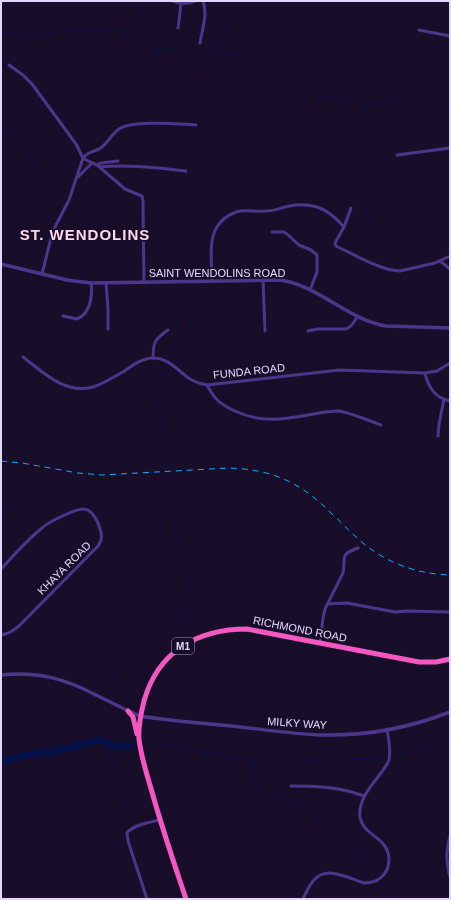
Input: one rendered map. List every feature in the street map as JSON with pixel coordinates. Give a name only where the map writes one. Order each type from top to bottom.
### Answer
[{"type":"highway","name":"RICHMOND ROAD","points":[[186,899],[160,820],[144,764],[139,738],[140,716],[145,697],[159,668],[168,658],[178,649],[204,635],[233,629],[248,629],[419,662],[436,662],[450,659]]},
{"type":"highway","points":[[128,711],[133,717],[139,738]]},
{"type":"street","points":[[173,1],[181,3],[195,1]]},
{"type":"street","points":[[200,43],[205,11],[203,1]]},
{"type":"street","points":[[178,28],[181,3]]},
{"type":"street","points":[[419,30],[450,36]]},
{"type":"street","points":[[9,66],[32,84],[76,144],[84,158],[98,166],[126,189],[142,196],[144,283]]},
{"type":"street","points":[[42,274],[48,248],[67,205],[84,158],[87,154],[102,147],[116,132],[125,126],[139,123],[196,125]]},
{"type":"street","points":[[397,155],[450,148]]},
{"type":"street","points":[[98,166],[101,163],[118,160]]},
{"type":"street","points":[[77,178],[92,163]]},
{"type":"street","points":[[98,166],[149,167],[186,171]]},
{"type":"street","points":[[212,281],[212,239],[214,232],[226,216],[238,212],[279,210],[295,205],[310,205],[319,207],[332,215],[344,227]]},
{"type":"street","points":[[351,208],[341,234],[335,242],[338,247],[380,267],[392,270],[400,270],[440,261],[450,256]]},
{"type":"street","points":[[272,232],[284,232],[299,245],[311,250],[317,255],[317,272],[310,290]]},
{"type":"street","points":[[440,261],[450,269]]},
{"type":"street","name":"SAINT WENDOLINS ROAD","points":[[1,264],[67,280],[91,283],[263,280],[288,281],[298,284],[358,316],[377,324],[386,326],[450,328]]},
{"type":"street","points":[[263,280],[265,331]]},
{"type":"street","points":[[63,316],[77,319],[83,316],[87,311],[91,298],[91,283]]},
{"type":"street","points":[[106,283],[108,329]]},
{"type":"street","points":[[308,331],[317,329],[346,329],[351,326],[358,316]]},
{"type":"street","points":[[23,357],[61,384],[74,388],[90,388],[146,359],[153,358],[153,347],[157,339],[160,334],[168,330]]},
{"type":"street","name":"FUNDA ROAD","points":[[153,358],[168,362],[196,382],[207,385],[334,371],[425,373],[437,371],[450,363]]},
{"type":"street","points":[[425,373],[432,391],[444,400],[450,401]]},
{"type":"street","points":[[207,385],[216,400],[221,404],[250,417],[260,419],[282,419],[340,411],[381,425]]},
{"type":"street","points":[[438,436],[444,400]]},
{"type":"street","name":"KHAYA ROAD","points":[[1,569],[41,528],[53,520],[84,509],[95,517],[102,536],[102,540],[98,546],[20,625],[14,630],[1,635]]},
{"type":"street","points":[[320,643],[323,618],[327,604],[344,573],[345,557],[349,552],[358,548]]},
{"type":"street","points":[[327,604],[347,603],[395,612],[448,612]]},
{"type":"street","name":"MILKY WAY","points":[[1,675],[30,674],[60,680],[83,688],[140,716],[321,735],[353,734],[387,730],[450,712]]},
{"type":"street","points":[[303,899],[309,886],[318,876],[324,873],[331,872],[364,883],[369,883],[379,880],[383,877],[387,870],[389,864],[388,853],[383,844],[364,828],[360,818],[360,811],[364,796],[388,762],[390,748],[387,730]]},
{"type":"street","points":[[291,786],[334,788],[364,796]]},
{"type":"street","points":[[147,899],[128,842],[127,833],[128,830],[133,828],[160,820]]},
{"type":"street","points":[[450,836],[446,853],[450,877]]},
{"type":"waterway","points":[[134,39],[140,20],[143,1]]},
{"type":"waterway","points":[[216,50],[235,9],[241,1]]},
{"type":"waterway","points":[[1,33],[44,36],[68,29],[94,31],[105,28],[122,32],[140,44],[153,50],[174,49],[182,53],[195,64],[205,64],[211,60],[216,50],[253,58],[290,76],[318,97],[338,98],[366,105],[390,102],[450,105]]},
{"type":"waterway","points":[[363,105],[360,137],[362,189],[364,204],[370,222],[380,238]]},
{"type":"waterway","points":[[1,123],[25,148],[45,179]]},
{"type":"waterway","points":[[165,358],[190,328],[192,309]]},
{"type":"waterway","points":[[164,363],[158,389],[167,465]]},
{"type":"waterway","points":[[94,687],[128,665],[143,660],[184,615],[190,596],[190,579],[179,545],[171,512],[168,485]]},
{"type":"waterway","points":[[1,516],[23,497]]},
{"type":"waterway","points":[[77,745],[79,734],[75,723],[75,712],[78,703],[89,696]]},
{"type":"waterway","points":[[1,762],[22,756],[56,751],[99,740],[118,747],[131,745]]},
{"type":"waterway","points":[[103,742],[120,777],[125,793],[126,810]]},
{"type":"waterway","points":[[145,742],[189,751],[220,754],[242,759]]},
{"type":"waterway","points":[[394,756],[450,742]]},
{"type":"waterway","points":[[248,760],[282,759],[297,760],[302,762],[312,760],[375,758],[386,756]]},
{"type":"waterway","points":[[251,760],[253,777],[261,794],[266,797],[287,799],[298,807],[312,812],[321,820],[345,835],[352,844],[362,863],[364,874],[371,880]]},
{"type":"waterway","points":[[373,885],[392,899]]},
{"type":"railway","points":[[1,461],[22,463],[78,473],[102,475],[228,468],[271,474],[296,485],[307,493],[319,502],[364,544],[383,557],[404,567],[415,570],[427,573],[450,575]]},
{"type":"district","name":"ST. WENDOLINS","points":[[85,235]]}]
